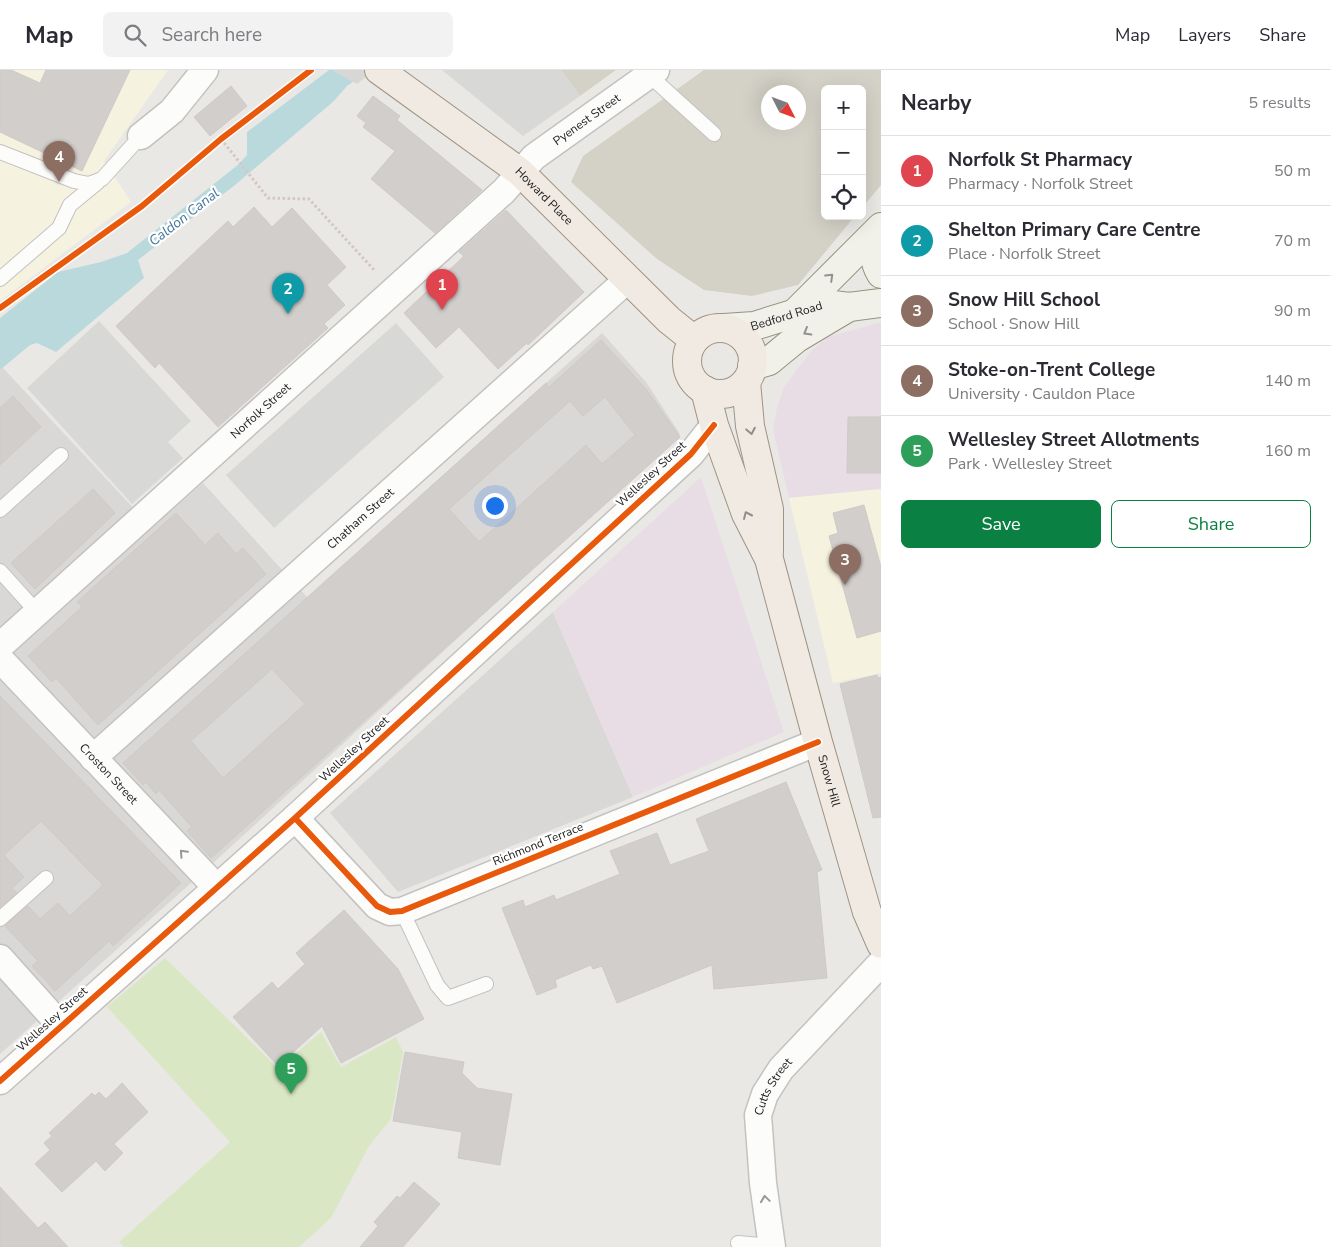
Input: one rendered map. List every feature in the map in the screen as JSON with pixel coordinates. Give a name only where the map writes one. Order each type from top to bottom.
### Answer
[{"type":"main road","name":"Howard Place","points":[[379,70],[520,172],[627,280],[669,320],[694,340]]},
{"type":"main road","points":[[796,312],[881,227]]},
{"type":"main road","points":[[881,238],[876,248],[874,259],[881,274]]},
{"type":"main road","name":"Bedford Road","points":[[724,328],[754,326],[825,304],[849,307],[881,303]]},
{"type":"main road","name":"Bedford Road","points":[[749,374],[769,361],[797,338],[849,307]]},
{"type":"main road","points":[[724,328],[742,335],[752,352],[749,374],[737,390],[723,394],[705,390],[690,375],[687,356],[694,340],[704,332],[724,328]]},
{"type":"main road","name":"Snow Hill","points":[[749,374],[750,426],[768,509],[769,559]]},
{"type":"main road","name":"Snow Hill","points":[[705,390],[714,425],[746,514],[769,559],[818,742],[867,912],[881,944]]},
{"type":"street","points":[[141,136],[172,111],[205,70]]},
{"type":"street","name":"Pyenest Street","points":[[520,172],[534,158],[653,73]]},
{"type":"street","name":"Norfolk Street","points":[[0,646],[504,191],[520,172]]},
{"type":"street","name":"Chatham Street","points":[[93,758],[627,280]]},
{"type":"street","name":"Wellesley Street","points":[[0,1080],[296,818],[691,454],[714,425]]},
{"type":"street","name":"Croston Street","points":[[0,659],[216,888]]},
{"type":"street","name":"Richmond Terrace","points":[[402,911],[818,742]]},
{"type":"street","points":[[296,818],[377,906],[390,912],[402,911]]},
{"type":"street","points":[[0,958],[61,1026]]},
{"type":"street","name":"Cutts Street","points":[[772,1246],[763,1183],[758,1115],[765,1094],[781,1068],[881,963]]},
{"type":"lane","points":[[653,73],[714,134]]},
{"type":"lane","points":[[0,279],[59,228],[70,205],[102,179],[141,136]]},
{"type":"lane","points":[[0,152],[74,181],[88,184],[102,179]]},
{"type":"lane","points":[[0,510],[61,455]]},
{"type":"lane","points":[[0,571],[37,612]]},
{"type":"lane","points":[[0,919],[46,878]]},
{"type":"lane","points":[[402,911],[437,985],[448,998],[486,984]]},
{"type":"lane","points":[[738,1243],[772,1246]]},
{"type":"path","points":[[214,145],[229,133]]},
{"type":"path","points":[[221,139],[268,198],[309,198],[393,291]]},
{"type":"shaded area","points":[[0,70],[168,70],[104,161],[131,202],[0,301]]},
{"type":"shaded area","points":[[442,70],[561,70],[580,96],[523,136]]},
{"type":"shaded area","points":[[561,70],[616,70],[580,96]]},
{"type":"shaded area","points":[[704,70],[881,70],[881,185],[866,203],[866,85],[821,85],[821,220],[852,220],[798,285],[752,296],[704,290],[657,259],[571,182],[583,156]]},
{"type":"shaded area","points":[[99,321],[191,421],[168,442],[183,458],[132,504],[27,388]]},
{"type":"shaded area","points":[[881,322],[881,489],[789,498],[773,430],[777,408],[784,387],[811,351],[828,337]]},
{"type":"shaded area","points":[[396,323],[444,377],[274,528],[226,475]]},
{"type":"shaded area","points":[[602,333],[646,382],[680,434],[211,865],[0,1054],[0,370],[3,368],[152,528],[203,483],[307,597]]},
{"type":"shaded area","points":[[701,477],[784,732],[633,797],[553,612]]},
{"type":"shaded area","points":[[881,489],[881,673],[833,683],[789,498]]},
{"type":"shaded area","points":[[553,612],[633,797],[398,892],[330,813]]},
{"type":"green space","points":[[165,958],[278,1068],[321,1032],[341,1067],[396,1037],[403,1052],[391,1119],[369,1146],[331,1218],[299,1247],[124,1247],[119,1242],[230,1142],[107,1007]]},
{"type":"water","name":"Caldon Canal","points":[[329,70],[369,70],[347,86],[334,101],[235,185],[138,260],[144,278],[56,352],[37,343],[30,345],[0,370],[0,318],[58,272],[101,262],[127,253],[239,164],[247,155],[247,132]]},
{"type":"pier","points":[[332,70],[375,70],[357,84]]},
{"type":"building","points":[[0,70],[11,70],[40,83],[46,70],[130,70],[82,171],[0,132]]},
{"type":"building","points":[[231,86],[247,106],[210,136],[194,117]]},
{"type":"building","points":[[373,96],[400,116],[397,120],[482,190],[435,233],[371,179],[395,151],[363,127],[366,123],[357,116]]},
{"type":"building","points":[[254,207],[272,227],[292,208],[346,267],[327,285],[345,305],[324,324],[328,328],[218,427],[159,363],[155,368],[116,326],[228,221],[233,227]]},
{"type":"building","points":[[506,210],[584,292],[528,345],[527,343],[498,369],[459,327],[436,348],[404,313],[464,256],[459,252]]},
{"type":"building","points":[[601,340],[646,389],[680,437],[211,858],[187,831],[192,827],[159,790],[156,794],[146,782],[143,785],[123,763],[546,383],[549,387]],"holes":[[[605,397],[635,435],[602,464],[586,445],[479,542],[449,509],[570,401],[583,416]],[[272,669],[305,704],[223,778],[191,741]]]},
{"type":"building","points":[[13,396],[41,427],[0,465],[0,408]]},
{"type":"building","points":[[848,417],[881,417],[881,473],[847,473]]},
{"type":"building","points":[[93,489],[115,513],[35,589],[11,563]]},
{"type":"building","points":[[864,505],[881,567],[881,631],[857,638],[829,536],[838,533],[833,513]]},
{"type":"building","points":[[176,513],[205,545],[218,533],[236,554],[243,548],[266,574],[98,725],[56,678],[52,682],[28,656],[82,607],[77,602]]},
{"type":"building","points":[[877,675],[878,678],[881,677],[881,817],[873,818],[840,684]]},
{"type":"building","points":[[0,696],[181,883],[113,946],[109,941],[55,991],[32,966],[38,961],[5,926],[28,906],[40,919],[58,903],[70,916],[103,885],[41,821],[4,855],[24,877],[12,888],[17,893],[0,907]]},
{"type":"building","points":[[786,782],[822,870],[817,872],[827,978],[714,989],[712,965],[617,1003],[602,966],[593,969],[591,965],[555,980],[557,987],[537,995],[502,908],[523,900],[525,907],[554,895],[556,900],[620,874],[610,851],[657,833],[670,865],[709,851],[696,819]]},
{"type":"building","points":[[344,910],[398,969],[424,1019],[341,1063],[322,1026],[278,1066],[233,1017],[272,982],[278,989],[305,964],[296,953]]},
{"type":"building","points":[[405,1052],[464,1062],[462,1073],[477,1088],[512,1094],[500,1165],[458,1158],[462,1132],[393,1121]]},
{"type":"building","points":[[122,1083],[148,1112],[114,1144],[123,1153],[105,1171],[96,1161],[62,1192],[35,1164],[50,1150],[44,1143],[52,1136],[49,1133],[92,1093],[95,1096],[99,1092],[106,1099]]},
{"type":"building","points":[[414,1182],[440,1204],[403,1247],[360,1247],[378,1226],[374,1222],[397,1196],[400,1198]]},
{"type":"building","points":[[0,1187],[38,1228],[45,1222],[68,1247],[0,1247]]},
{"type":"cycle path","points":[[0,308],[142,206],[221,139],[311,70]]},
{"type":"cycle path","points":[[0,1081],[295,818],[691,454],[714,425]]},
{"type":"cycle path","points":[[295,818],[377,906],[390,912],[402,911],[818,742]]},
{"type":"place","name":"Stoke-on-Trent College","points":[[59,182]]},
{"type":"place","name":"Norfolk St Pharmacy","points":[[442,310]]},
{"type":"place","name":"Shelton Primary Care Centre","points":[[288,314]]},
{"type":"place","name":"Snow Hill School","points":[[845,585]]},
{"type":"place","name":"Wellesley Street Allotments","points":[[291,1094]]}]
